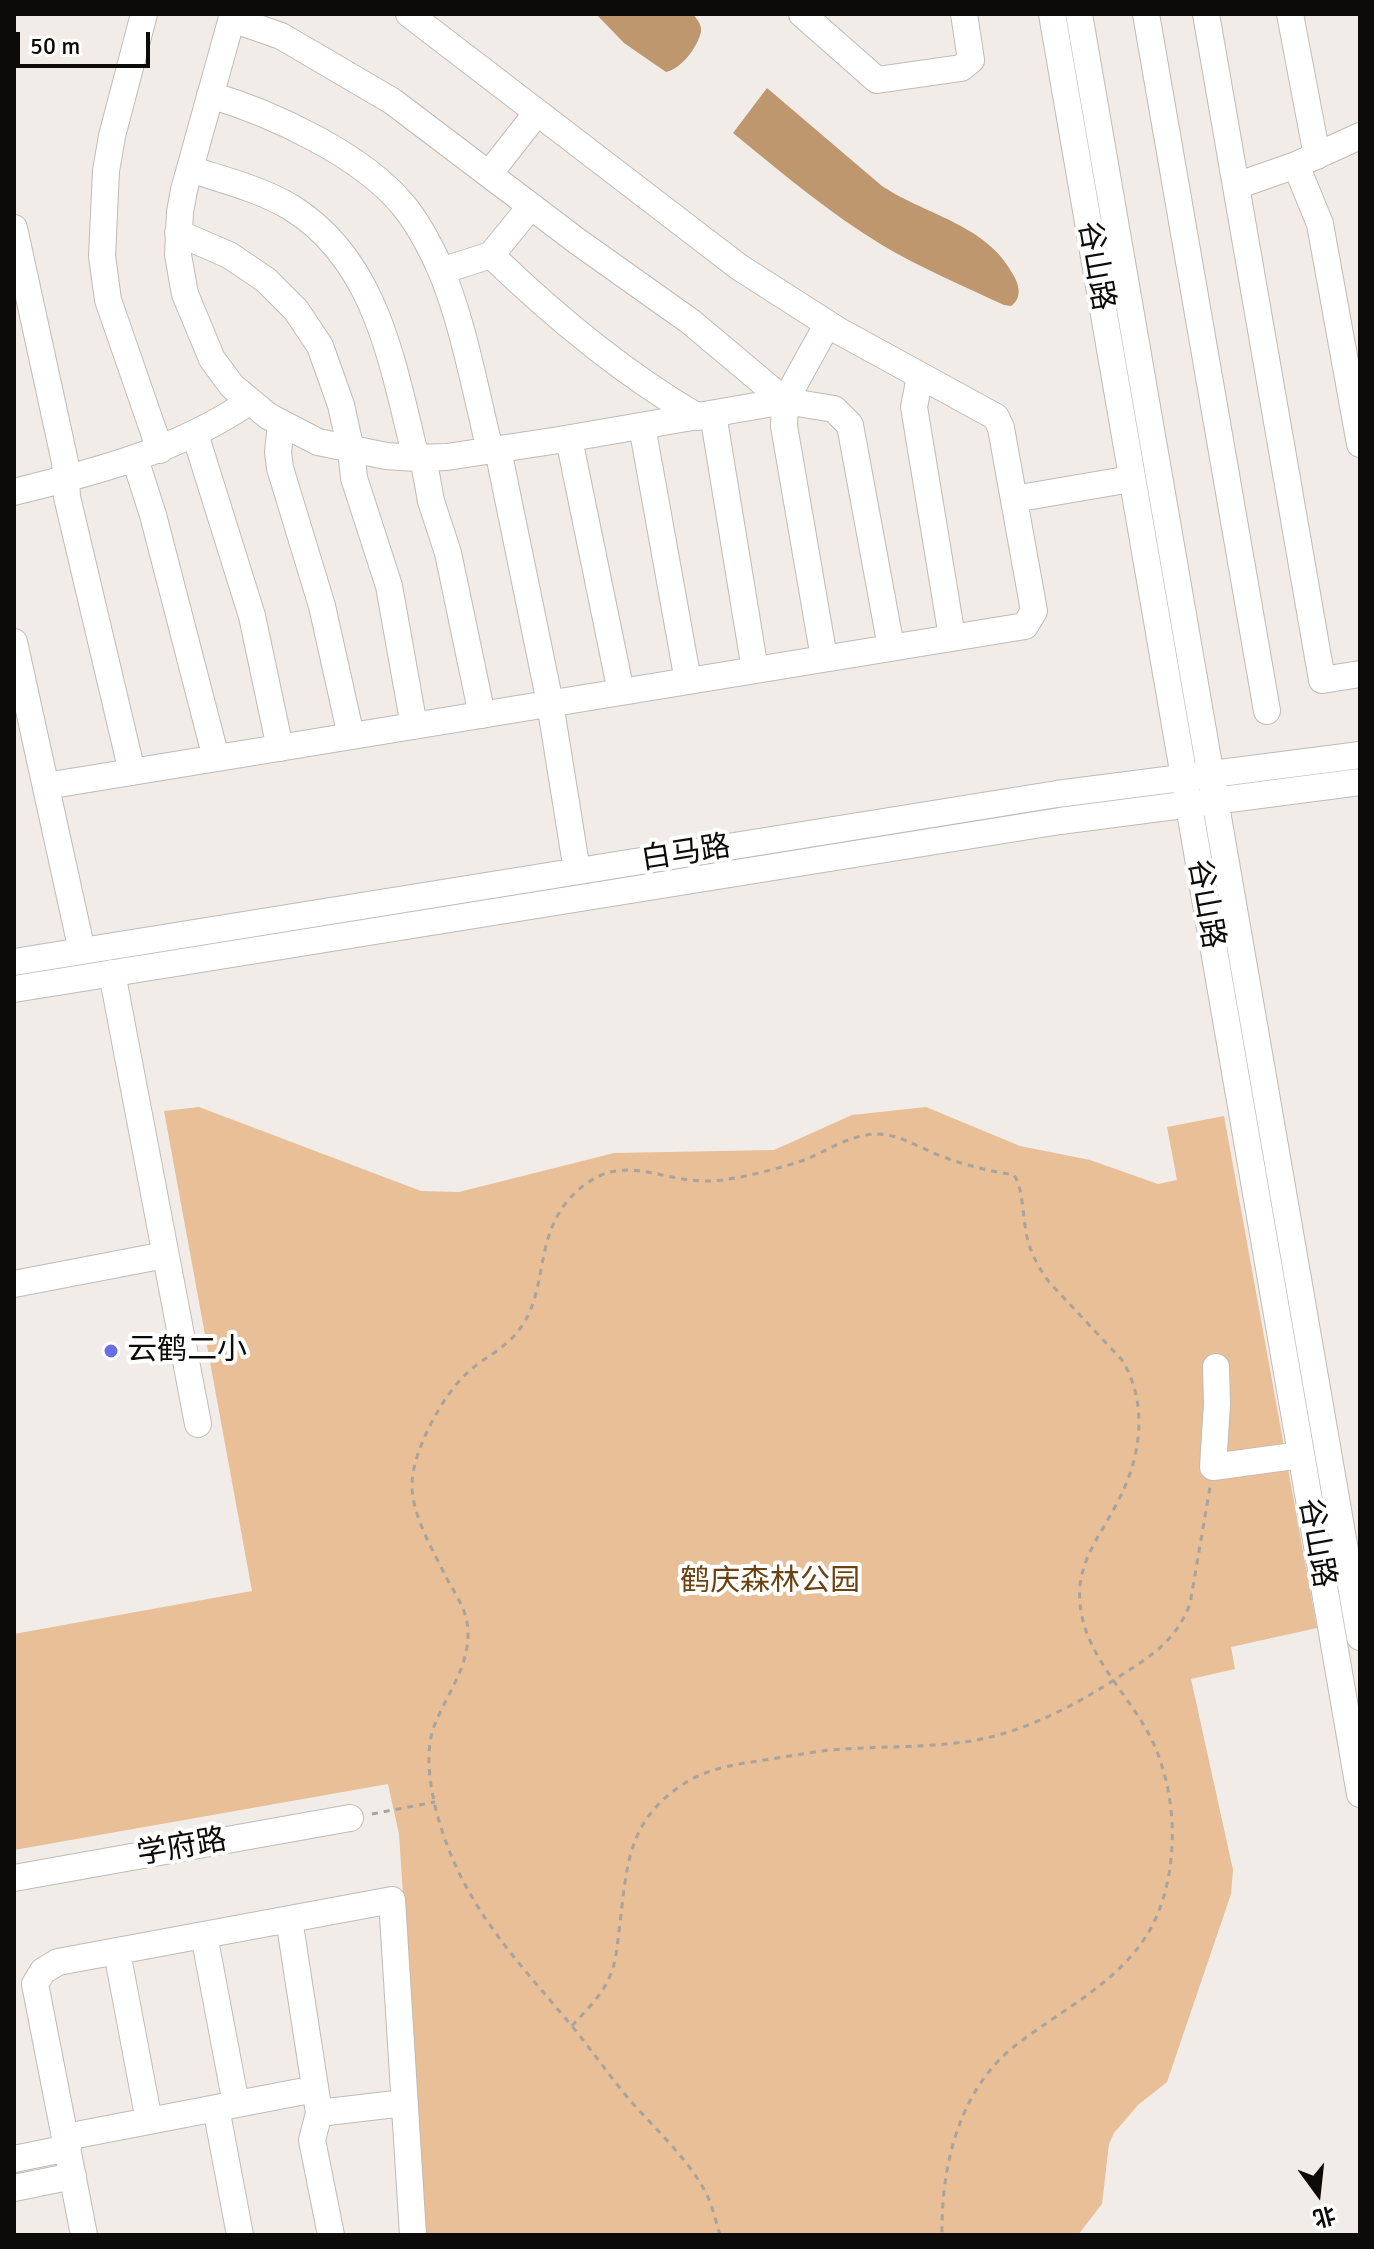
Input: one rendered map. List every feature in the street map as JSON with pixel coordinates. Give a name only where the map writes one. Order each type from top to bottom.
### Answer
[{"type":"street","points":[[144,14],[108,159],[102,256],[108,300],[160,450]]},
{"type":"street","points":[[46,786],[1025,626],[1034,611],[1001,428],[996,417],[827,325],[739,267],[409,14]]},
{"type":"street","points":[[802,14],[877,80],[961,68],[971,60],[964,14]]},
{"type":"street","name":"谷山路","points":[[1052,14],[1360,1794]]},
{"type":"street","name":"谷山路","points":[[1079,14],[1360,1637]]},
{"type":"street","points":[[1146,14],[1267,711]]},
{"type":"street","points":[[1206,14],[1322,680],[1360,674]]},
{"type":"street","points":[[1290,14],[1307,161],[1360,444]]},
{"type":"street","points":[[785,401],[691,322],[392,101],[281,36],[232,17],[180,212],[178,255],[185,294],[207,347],[221,373],[249,402],[281,424],[318,442],[351,450],[420,457],[569,439],[785,401],[834,409],[850,425],[891,647]]},
{"type":"street","points":[[210,95],[241,104],[291,126],[378,181],[404,206],[441,271],[494,450],[550,703],[577,871]]},
{"type":"street","points":[[489,174],[536,114]]},
{"type":"street","points":[[1236,186],[1307,161],[1360,136]]},
{"type":"street","points":[[190,169],[276,199],[305,218],[335,246],[363,285],[382,327],[448,553],[482,715]]},
{"type":"street","points":[[441,271],[491,255],[531,206]]},
{"type":"street","points":[[14,228],[65,462],[71,512],[132,772]]},
{"type":"street","points":[[178,233],[229,255],[266,280],[296,310],[320,346],[332,375],[351,450],[354,478],[389,586],[414,726]]},
{"type":"street","points":[[491,255],[603,355],[666,398],[706,415]]},
{"type":"street","points":[[824,658],[784,426],[785,401],[827,325]]},
{"type":"street","points":[[920,377],[914,407],[952,637]]},
{"type":"street","points":[[14,492],[160,450],[195,434],[249,402]]},
{"type":"street","points":[[706,415],[755,670]]},
{"type":"street","points":[[281,424],[280,468],[322,606],[351,736]]},
{"type":"street","points":[[642,426],[688,681]]},
{"type":"street","points":[[195,434],[252,616],[280,748]]},
{"type":"street","points":[[569,439],[621,692]]},
{"type":"street","points":[[135,459],[153,515],[216,758]]},
{"type":"street","points":[[1014,499],[1131,479]]},
{"type":"street","points":[[14,642],[82,951]]},
{"type":"street","name":"白马路","points":[[14,962],[1057,794],[1360,755]]},
{"type":"street","name":"白马路","points":[[14,989],[1045,823],[1360,782]]},
{"type":"street","points":[[112,973],[198,1424]]},
{"type":"street","points":[[14,1284],[165,1255]]},
{"type":"street","points":[[1216,1367],[1213,1467],[1301,1455]]},
{"type":"street","name":"学府路","points":[[14,1878],[350,1818]]},
{"type":"street","points":[[84,2235],[35,1984],[43,1971],[52,1964],[392,1900],[413,2235]]},
{"type":"street","points":[[289,1919],[317,2101],[312,2140],[331,2235]]},
{"type":"street","points":[[204,1935],[240,2235]]},
{"type":"street","points":[[117,1952],[149,2121]]},
{"type":"street","points":[[14,2159],[149,2121],[226,2106],[317,2101],[404,2103]]},
{"type":"street","points":[[14,2188],[73,2176]]},
{"type":"path","points":[[720,2235],[711,2204],[696,2178],[572,2026],[517,1965],[479,1908],[453,1859],[429,1772],[431,1736],[462,1671],[468,1649],[468,1625],[463,1606],[447,1579],[416,1510],[412,1480],[415,1461],[441,1407],[465,1374],[513,1337],[529,1315],[552,1223],[564,1205],[592,1180],[606,1173],[633,1168],[682,1180],[713,1181],[794,1163],[850,1140],[877,1134],[905,1139],[939,1156],[1014,1175],[1019,1184],[1027,1240],[1039,1268],[1122,1360],[1138,1397],[1140,1420],[1131,1471],[1117,1504],[1090,1549],[1080,1589],[1083,1627],[1093,1652],[1146,1729],[1166,1779],[1171,1823],[1171,1848],[1162,1904],[1149,1933],[1116,1973],[1015,2046],[982,2080],[966,2107],[950,2157],[942,2211],[942,2235]]},
{"type":"path","points":[[572,2026],[596,1999],[613,1967],[628,1857],[638,1829],[657,1805],[681,1786],[708,1772],[738,1764],[830,1750],[966,1742],[1022,1726],[1069,1706],[1114,1680],[1160,1649],[1177,1631],[1184,1618],[1190,1604],[1213,1467]]},
{"type":"path","points":[[350,1818],[435,1802]]},
{"type":"green space","name":"鹤庆森林公园","points":[[199,1107],[421,1191],[459,1192],[614,1153],[774,1150],[852,1115],[926,1107],[1020,1146],[1090,1160],[1158,1184],[1177,1180],[1167,1127],[1224,1116],[1317,1628],[1231,1647],[1235,1669],[1191,1679],[1233,1870],[1231,1894],[1167,2082],[1138,2105],[1114,2133],[1109,2144],[1102,2204],[1078,2235],[425,2235],[399,1834],[388,1784],[14,1850],[14,1634],[252,1591],[164,1111]]},
{"type":"shaded area","points":[[596,14],[693,14],[701,32],[688,57],[666,72],[624,43]]},
{"type":"shaded area","points":[[767,88],[882,186],[956,223],[989,245],[1017,282],[1017,300],[1011,306],[1004,305],[882,245],[824,206],[733,133]]},
{"type":"place","name":"云鹤二小","points":[[111,1351]]}]
